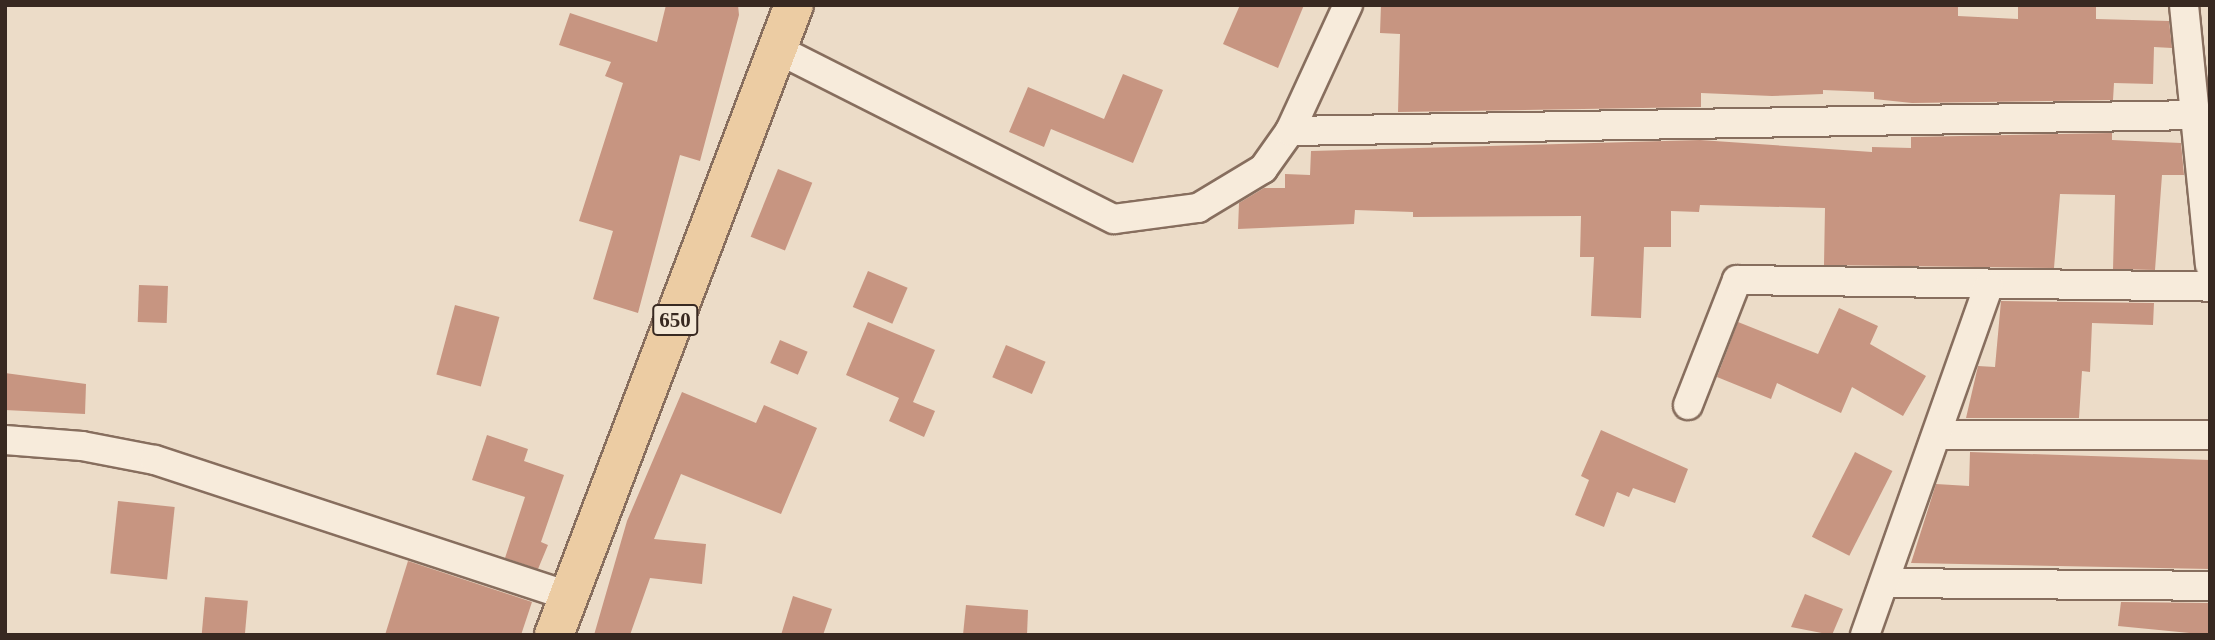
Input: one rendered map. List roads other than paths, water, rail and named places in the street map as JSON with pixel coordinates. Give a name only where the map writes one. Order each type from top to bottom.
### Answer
[{"type":"main road","name":"650","points":[[554,635],[794,5]]},
{"type":"street","points":[[779,50],[1114,219],[1198,208],[1262,169],[1290,131],[1348,5]]},
{"type":"street","points":[[2184,5],[2210,265]]},
{"type":"street","points":[[1290,131],[2195,115]]},
{"type":"street","points":[[1688,405],[1737,280],[2210,287]]},
{"type":"street","points":[[1866,635],[1989,285]]},
{"type":"street","points":[[1938,435],[2210,435]]},
{"type":"street","points":[[5,440],[93,447],[155,460],[569,596]]},
{"type":"street","points":[[1885,583],[2210,586]]}]
